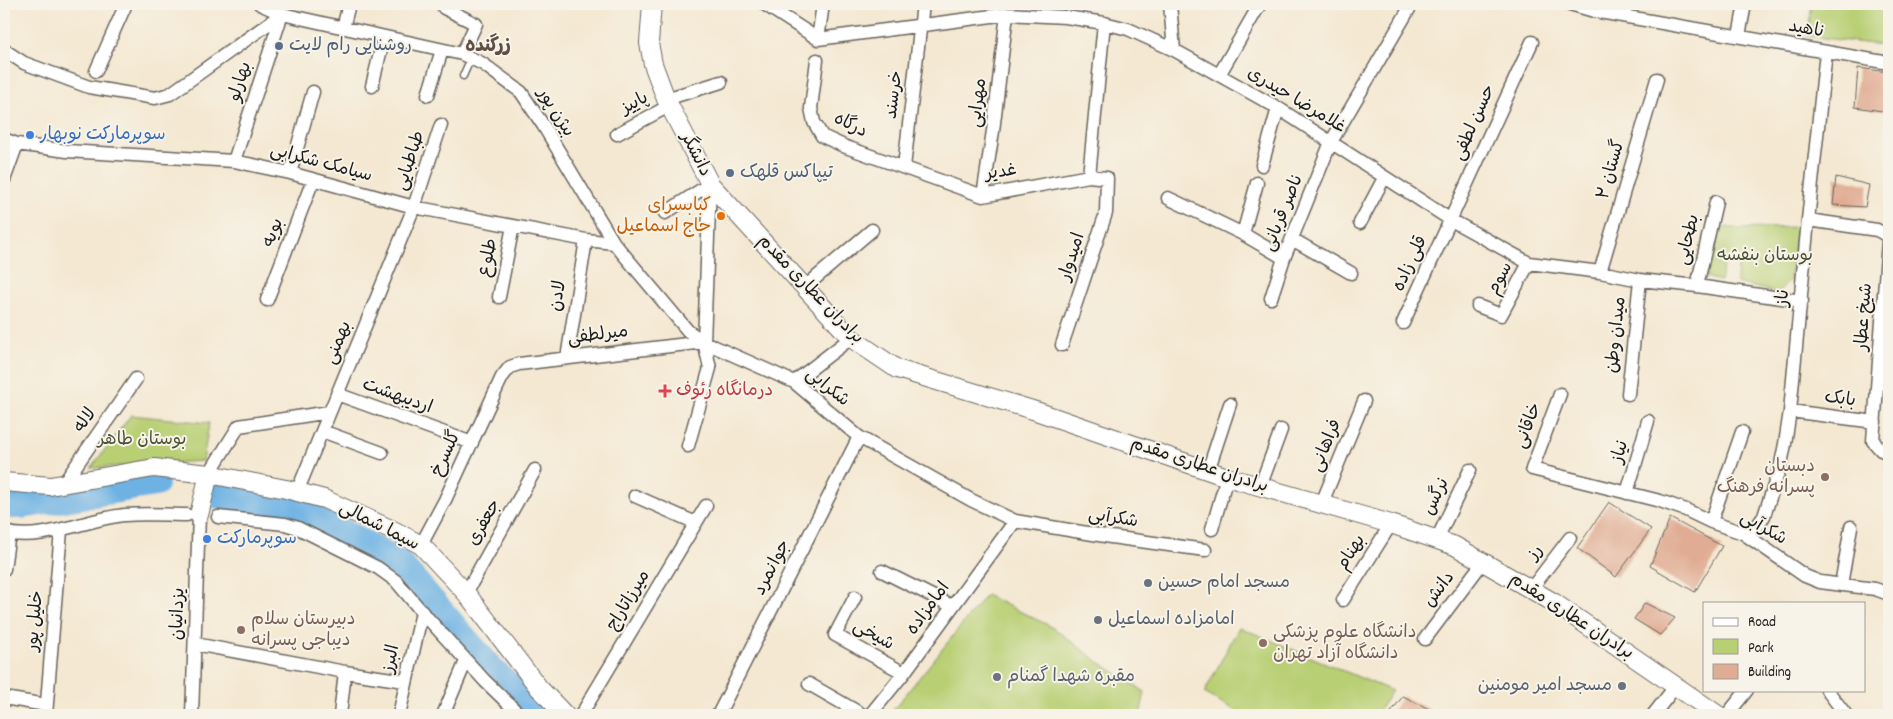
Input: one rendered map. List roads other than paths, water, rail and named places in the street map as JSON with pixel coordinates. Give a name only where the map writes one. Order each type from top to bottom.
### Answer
[{"type":"street","points":[[96,71],[126,4]]},
{"type":"street","name":"بیژن پور","points":[[260,4],[282,14],[442,50],[466,56],[483,64],[521,92],[614,243]]},
{"type":"street","points":[[343,28],[349,4]]},
{"type":"street","name":"دانشگر","points":[[652,4],[650,42],[653,64],[667,102],[710,184],[704,342],[710,368],[688,446]]},
{"type":"street","points":[[764,4],[818,39],[823,4]]},
{"type":"street","name":"خرسند","points":[[904,167],[923,4]]},
{"type":"street","points":[[1170,4],[1174,50]]},
{"type":"street","points":[[1219,75],[1260,4]]},
{"type":"street","name":"ناصر قربانی","points":[[1271,298],[1284,258],[1331,142],[1412,4]]},
{"type":"street","name":"ناهید","points":[[1570,4],[1594,11],[1612,8],[1739,36],[1889,63]]},
{"type":"street","points":[[1739,36],[1746,4]]},
{"type":"street","points":[[444,8],[476,24],[466,56]]},
{"type":"street","name":"غلامرضا حیدری","points":[[818,39],[1007,14],[1065,10],[1128,29],[1174,50],[1278,108],[1451,220],[1529,262],[1640,280],[1802,301]]},
{"type":"street","points":[[4,50],[24,63],[89,87],[155,98],[170,94],[282,14]]},
{"type":"street","name":"بهارلو","points":[[234,161],[282,14]]},
{"type":"street","name":"مهرایی","points":[[983,196],[994,131],[1007,14]]},
{"type":"street","points":[[1089,176],[1104,23]]},
{"type":"street","points":[[372,86],[384,37]]},
{"type":"street","name":"حسن لطفی","points":[[1451,220],[1532,42]]},
{"type":"street","points":[[428,95],[442,50]]},
{"type":"street","name":"ناز","points":[[1743,532],[1751,531],[1764,516],[1782,464],[1802,301],[1808,220],[1826,52]]},
{"type":"street","name":"درگاه","points":[[817,60],[811,108],[814,122],[822,136],[846,147],[904,167]]},
{"type":"street","name":"گستان ۲","points":[[1600,272],[1657,79]]},
{"type":"street","name":"پاییز","points":[[617,134],[667,102],[720,82]]},
{"type":"street","points":[[290,173],[313,92]]},
{"type":"street","points":[[1262,165],[1278,108]]},
{"type":"street","name":"طباطبایی","points":[[414,207],[441,125]]},
{"type":"street","name":"سیامک شکرابی","points":[[4,139],[17,144],[67,151],[234,161],[290,173],[414,207],[586,240],[614,243]]},
{"type":"street","points":[[4,180],[17,144]]},
{"type":"street","name":"غدیر","points":[[904,167],[983,196],[1089,176],[1107,178]]},
{"type":"street","name":"امیدوار","points":[[1062,345],[1106,213],[1107,178]]},
{"type":"street","points":[[1360,223],[1384,178]]},
{"type":"street","name":"بویه","points":[[267,300],[314,180]]},
{"type":"street","points":[[666,213],[710,184]]},
{"type":"street","name":"برادران عطاری مقدم","points":[[710,184],[851,338],[897,368],[1036,411],[1226,477],[1391,524],[1455,546],[1553,602],[1718,715]]},
{"type":"street","points":[[1242,234],[1257,184]]},
{"type":"street","points":[[1168,198],[1242,234],[1284,258]]},
{"type":"street","name":"بطحایی","points":[[1697,286],[1716,202]]},
{"type":"street","name":"بهمنی","points":[[297,492],[414,207]]},
{"type":"street","name":"قلی زاده","points":[[1402,324],[1451,220]]},
{"type":"street","name":"شیخ عطار","points":[[1808,220],[1877,230],[1886,235],[1888,241],[1875,422]]},
{"type":"street","name":"طلوع","points":[[499,297],[512,226]]},
{"type":"street","points":[[804,287],[872,230]]},
{"type":"street","points":[[1292,239],[1351,273]]},
{"type":"street","name":"لادن","points":[[567,358],[586,240]]},
{"type":"street","name":"شکرابی","points":[[614,243],[688,330],[704,342],[794,382],[859,437],[971,500],[1015,521]]},
{"type":"street","name":"سوم","points":[[1478,306],[1501,315],[1529,262]]},
{"type":"street","name":"میدان وطن","points":[[1628,394],[1640,280]]},
{"type":"street","points":[[794,382],[851,338]]},
{"type":"street","name":"میرلطفی","points":[[502,378],[510,367],[520,364],[704,342]]},
{"type":"street","name":"گلسرخ","points":[[420,545],[445,500],[502,378]]},
{"type":"street","name":"لاله","points":[[64,483],[136,379]]},
{"type":"street","name":"اردیبهشت","points":[[337,394],[472,443]]},
{"type":"street","name":"خاقانی","points":[[1532,469],[1560,394]]},
{"type":"street","name":"فراهانی","points":[[1321,505],[1364,401]]},
{"type":"street","points":[[1208,471],[1230,404]]},
{"type":"street","name":"بابک","points":[[1790,411],[1875,422],[1873,441],[1881,450],[1889,453]]},
{"type":"street","points":[[4,569],[6,532],[22,535],[61,530],[124,515],[193,515],[210,474],[239,426],[329,412]]},
{"type":"street","name":"نیاز","points":[[1627,493],[1648,422]]},
{"type":"street","points":[[1260,487],[1281,430]]},
{"type":"street","points":[[322,431],[382,453]]},
{"type":"street","points":[[1711,522],[1742,432]]},
{"type":"street","name":"جوانمرد","points":[[718,715],[859,437]]},
{"type":"street","name":"سیما شمالی","points":[[4,482],[50,486],[154,468],[210,474],[324,499],[395,530],[420,545],[466,593],[539,688],[565,715]]},
{"type":"street","name":"شکرآبی","points":[[1532,469],[1660,501],[1686,510],[1711,522],[1743,532],[1805,576],[1820,582],[1876,589],[1889,594]]},
{"type":"street","name":"جعفری","points":[[466,593],[535,470]]},
{"type":"street","name":"نرگس","points":[[1437,539],[1470,470]]},
{"type":"street","points":[[1212,529],[1226,477]]},
{"type":"street","points":[[636,496],[696,523]]},
{"type":"street","name":"میرزاتاراج","points":[[582,715],[706,506]]},
{"type":"street","name":"یزدانیان","points":[[192,715],[195,644],[193,515]]},
{"type":"street","name":"سیما شمالی","points":[[218,517],[285,524],[298,528],[378,568],[396,581],[466,661],[520,715]]},
{"type":"street","name":"شکرآبی","points":[[1015,521],[1205,550]]},
{"type":"street","name":"امامزاده","points":[[870,715],[904,673],[1015,521]]},
{"type":"street","name":"بهنام","points":[[1343,600],[1391,524]]},
{"type":"street","points":[[1841,585],[1851,527]]},
{"type":"street","name":"خلیل‌ پور","points":[[46,710],[61,530]]},
{"type":"street","name":"رز","points":[[1531,589],[1570,538]]},
{"type":"street","name":"دانش","points":[[1425,639],[1483,562]]},
{"type":"street","points":[[882,571],[952,606]]},
{"type":"street","name":"شیخی","points":[[855,598],[835,634],[904,673]]},
{"type":"street","name":"البرز","points":[[399,715],[405,681],[422,612]]},
{"type":"street","points":[[195,644],[345,672],[405,681]]},
{"type":"street","points":[[443,715],[466,661]]},
{"type":"street","points":[[340,715],[345,672]]},
{"type":"street","points":[[810,684],[863,715]]},
{"type":"street","points":[[1653,715],[1675,686]]},
{"type":"street","points":[[1728,715],[1745,692]]},
{"type":"street","points":[[1829,692],[1846,715]]},
{"type":"street","points":[[4,698],[46,710]]},
{"type":"lane","points":[[463,76],[466,56]]},
{"type":"waterway","points":[[4,505],[22,505],[155,483]]},
{"type":"waterway","points":[[220,496],[301,508],[398,563],[493,672],[542,715]]},
{"type":"place","name":"روشنایی رام لایت","points":[[279,46]]},
{"type":"place","name":"سوپرمارکت نوبهار","points":[[30,135]]},
{"type":"place","name":"تیپاکس قلهک","points":[[730,173]]},
{"type":"place","name":"کبابسرای حاج اسماعیل","points":[[721,216]]},
{"type":"place","name":"درمانگاه رئوف","points":[[665,391]]},
{"type":"place","name":"دبستان پسرانه فرهنگ","points":[[1825,477]]},
{"type":"place","name":"سوپرمارکت","points":[[207,539]]},
{"type":"place","name":"مسجد امام حسین","points":[[1148,583]]},
{"type":"place","name":"امامزاده اسماعیل","points":[[1098,620]]},
{"type":"place","name":"دبیرستان سلام دیباجی پسرانه","points":[[241,630]]},
{"type":"place","name":"دانشگاه علوم پزشکی دانشگاه آزاد تهران","points":[[1263,643]]},
{"type":"place","name":"مقبره شهدا گمنام","points":[[997,677]]},
{"type":"place","name":"مسجد امیر مومنین","points":[[1622,686]]},
{"type":"district","name":"زرگنده","points":[[488,47]]},
{"type":"park label","name":"بوستان بنفشه","points":[[1765,256]]},
{"type":"park label","name":"بوستان طاهر","points":[[142,440]]}]
